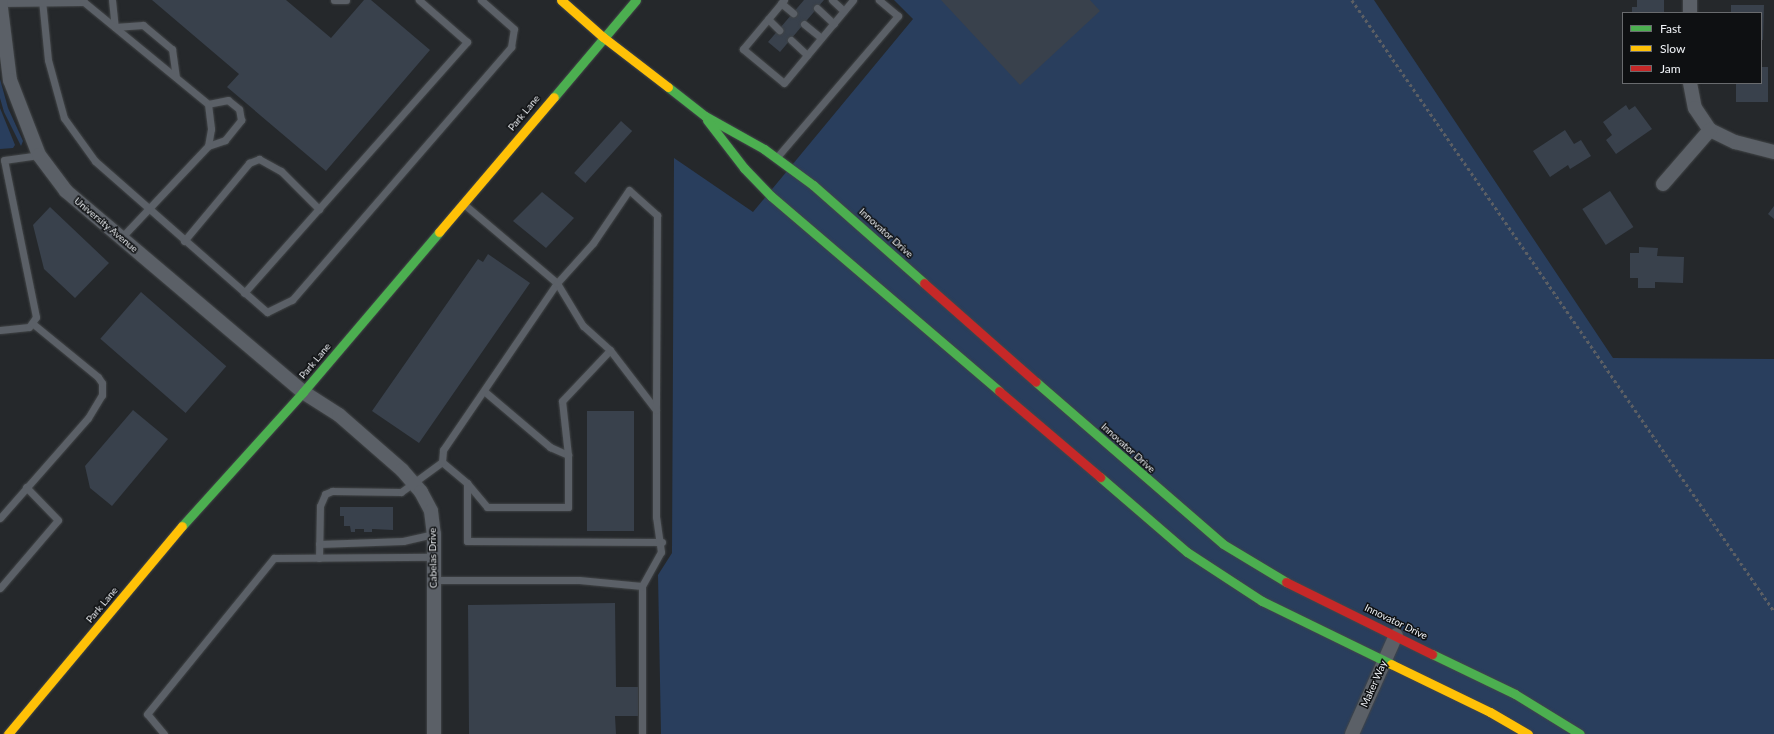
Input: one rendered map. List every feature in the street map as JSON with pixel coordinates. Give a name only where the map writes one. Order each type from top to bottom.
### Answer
[{"type":"main road","name":"Innovator Drive","points":[[561,0],[603,37],[705,116],[735,131],[776,158],[834,202],[1204,529],[1278,578],[1516,694],[1580,734]]},
{"type":"main road","name":"Park Lane","points":[[8,734],[211,492],[303,392],[636,0]]},
{"type":"main road","name":"Innovator Drive","points":[[705,116],[744,168],[771,196],[1177,544],[1209,568],[1262,601],[1490,712],[1528,734]]},
{"type":"street","points":[[1690,0],[1690,12]]},
{"type":"street","name":"University Avenue","points":[[0,2],[10,80],[39,155],[66,191],[303,392]]},
{"type":"street","points":[[1690,84],[1695,108],[1710,130],[1735,142],[1774,152]]},
{"type":"street","points":[[1663,184],[1710,130]]},
{"type":"street","name":"Cabelas Drive","points":[[303,392],[339,415],[415,484],[431,512],[434,534],[434,734]]},
{"type":"street","name":"Maker Way","points":[[1352,734],[1396,635]]},
{"type":"lane","points":[[112,0],[115,27]]},
{"type":"lane","points":[[334,0],[346,0]]},
{"type":"lane","points":[[244,293],[467,42],[419,0]]},
{"type":"lane","points":[[42,1],[48,60],[64,118],[95,161],[148,210],[267,312],[292,300],[511,47],[514,29],[481,0]]},
{"type":"lane","points":[[832,0],[844,11]]},
{"type":"lane","points":[[793,13],[783,2],[743,49],[784,83],[853,0]]},
{"type":"lane","points":[[776,158],[898,16],[879,0]]},
{"type":"lane","points":[[0,2],[84,2],[208,104],[211,129],[208,146]]},
{"type":"lane","points":[[818,8],[834,24]]},
{"type":"lane","points":[[768,19],[779,30]]},
{"type":"lane","points":[[804,24],[821,38]]},
{"type":"lane","points":[[115,27],[143,25],[172,49],[176,77]]},
{"type":"lane","points":[[791,40],[807,55]]},
{"type":"lane","points":[[122,238],[208,146],[226,140],[240,120],[239,109],[228,100],[208,104]]},
{"type":"lane","points":[[0,330],[29,327],[36,317],[2,160],[39,155]]},
{"type":"lane","points":[[184,241],[249,164],[259,159],[281,171],[319,208]]},
{"type":"lane","points":[[319,558],[320,506],[325,494],[332,491],[401,492],[415,484],[442,462],[443,450],[557,283],[593,243],[630,190],[657,215],[656,517],[662,542],[659,559],[650,568],[642,586],[642,734]]},
{"type":"lane","points":[[462,203],[557,283],[583,326],[610,350],[656,410]]},
{"type":"lane","points":[[0,518],[88,418],[99,403],[102,389],[98,377],[32,323]]},
{"type":"lane","points":[[442,462],[467,483],[487,507],[568,507],[568,455],[562,401],[610,350]]},
{"type":"lane","points":[[484,392],[550,447],[568,455]]},
{"type":"lane","points":[[467,483],[467,541],[662,542]]},
{"type":"lane","points":[[0,588],[58,520],[26,487]]},
{"type":"lane","points":[[319,544],[403,541],[434,534]]},
{"type":"lane","points":[[164,734],[147,714],[274,558],[434,557]]},
{"type":"lane","points":[[434,580],[579,580],[642,586]]},
{"type":"path","points":[[1352,0],[1774,611]]},
{"type":"shaded area","points":[[894,0],[1374,0],[1613,358],[1774,359],[1774,734],[661,734],[658,575],[672,553],[674,158],[753,212],[913,19]]},
{"type":"shaded area","points":[[0,79],[8,108],[23,141],[21,146],[4,112],[0,98]]},
{"type":"shaded area","points":[[0,108],[15,145],[13,148],[0,149]]},
{"type":"building","points":[[152,0],[286,0],[331,38],[364,0],[371,0],[430,50],[326,171],[227,87],[239,74]]},
{"type":"building","points":[[804,0],[824,0],[780,52],[768,42]]},
{"type":"building","points":[[941,0],[1090,0],[1100,11],[1020,85]]},
{"type":"building","points":[[1637,0],[1664,0],[1664,12],[1632,12],[1632,7],[1637,7]]},
{"type":"building","points":[[1731,5],[1764,5],[1763,40],[1762,12],[1731,12]]},
{"type":"building","points":[[1762,67],[1768,67],[1768,102],[1736,102],[1736,84],[1762,84]]},
{"type":"building","points":[[1626,105],[1629,110],[1635,106],[1652,129],[1616,154],[1606,140],[1612,135],[1603,122]]},
{"type":"building","points":[[621,121],[632,131],[585,183],[574,173]]},
{"type":"building","points":[[1565,130],[1574,144],[1581,140],[1591,156],[1570,169],[1568,165],[1550,177],[1533,151]]},
{"type":"building","points":[[1610,191],[1633,227],[1606,245],[1582,209]]},
{"type":"building","points":[[542,192],[574,218],[546,248],[513,221]]},
{"type":"building","points":[[1774,206],[1774,219],[1768,214]]},
{"type":"building","points":[[50,207],[109,263],[75,298],[44,269],[33,225]]},
{"type":"building","points":[[1639,247],[1658,248],[1657,256],[1684,257],[1683,283],[1655,282],[1655,288],[1638,288],[1638,278],[1630,278],[1630,253],[1639,253]]},
{"type":"building","points":[[488,254],[530,283],[419,443],[372,411],[478,259],[483,262]]},
{"type":"building","points":[[141,292],[226,366],[186,413],[100,339]]},
{"type":"building","points":[[133,410],[168,439],[112,506],[90,488],[85,466]]},
{"type":"building","points":[[587,411],[634,411],[634,531],[587,531]]},
{"type":"building","points":[[340,507],[393,507],[393,530],[372,529],[372,532],[364,532],[364,529],[355,529],[355,532],[351,532],[350,526],[344,526],[344,516],[340,516]]},
{"type":"building","points":[[615,603],[616,687],[638,687],[638,716],[615,716],[616,734],[469,734],[468,605]]},
{"type":"traffic: fast","points":[[554,97],[636,0]]},
{"type":"traffic: fast","points":[[668,87],[705,116],[764,149],[813,185],[924,283]]},
{"type":"traffic: fast","points":[[707,120],[744,168],[771,196],[999,391]]},
{"type":"traffic: fast","points":[[182,526],[303,392],[439,232]]},
{"type":"traffic: fast","points":[[1036,382],[1223,544],[1286,582]]},
{"type":"traffic: fast","points":[[1100,477],[1187,552],[1262,601],[1391,664]]},
{"type":"traffic: fast","points":[[1432,654],[1515,694],[1580,734]]},
{"type":"traffic: slow","points":[[561,0],[603,37],[668,87]]},
{"type":"traffic: slow","points":[[439,232],[554,97]]},
{"type":"traffic: slow","points":[[8,734],[182,526]]},
{"type":"traffic: slow","points":[[1391,664],[1490,712],[1528,734]]},
{"type":"traffic: jam","points":[[924,283],[1036,382]]},
{"type":"traffic: jam","points":[[999,391],[1100,477]]},
{"type":"traffic: jam","points":[[1286,582],[1432,654]]}]
